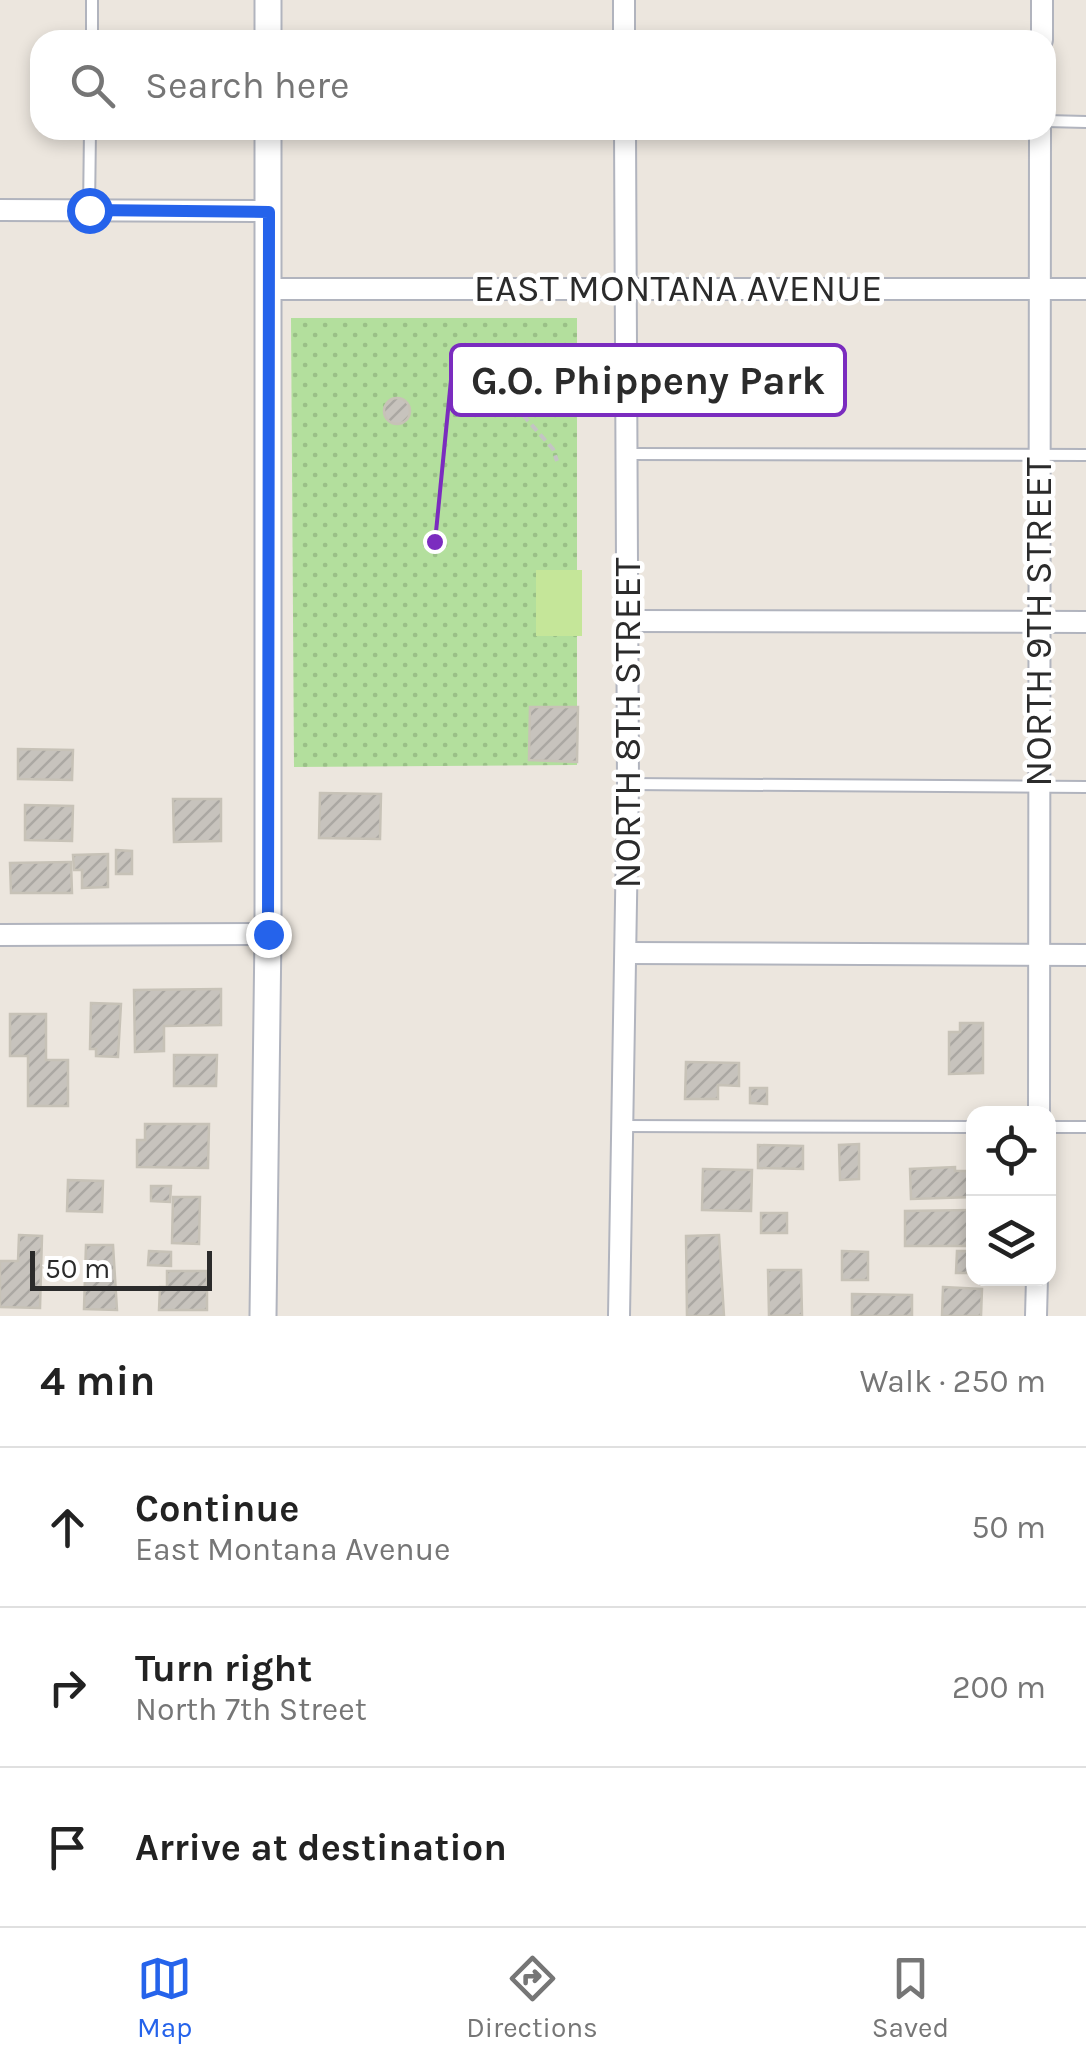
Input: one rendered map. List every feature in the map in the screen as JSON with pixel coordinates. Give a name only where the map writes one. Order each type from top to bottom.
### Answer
[{"type":"street","points":[[268,0],[268,30]]},
{"type":"street","points":[[624,0],[624,30]]},
{"type":"street","points":[[1042,0],[1042,30]]},
{"type":"street","points":[[263,1316],[268,934],[268,140]]},
{"type":"street","name":"NORTH 8TH STREET","points":[[619,1316],[628,784],[624,140]]},
{"type":"street","name":"NORTH 9TH STREET","points":[[1039,1106],[1040,140]]},
{"type":"street","points":[[0,210],[269,212]]},
{"type":"street","name":"EAST MONTANA AVENUE","points":[[269,289],[1086,289]]},
{"type":"street","points":[[627,621],[1086,622]]},
{"type":"street","points":[[0,936],[268,934]]},
{"type":"street","points":[[627,952],[1086,955]]},
{"type":"street","points":[[1036,1286],[1036,1316]]},
{"type":"lane","points":[[92,0],[92,30]]},
{"type":"lane","points":[[1056,122],[1086,122]]},
{"type":"lane","points":[[89,210],[90,140]]},
{"type":"lane","points":[[627,454],[1086,456]]},
{"type":"lane","points":[[628,784],[1086,787]]},
{"type":"lane","points":[[623,1126],[966,1127]]},
{"type":"lane","points":[[1056,1127],[1086,1128]]},
{"type":"path","points":[[523,415],[554,449],[558,462]]},
{"type":"green space","points":[[291,318],[577,318],[577,765],[294,767]]},
{"type":"green space","points":[[536,570],[582,570],[582,636],[536,636]]},
{"type":"building","points":[[397,398],[407,401],[407,421],[397,424],[387,421],[384,411],[387,401]]},
{"type":"building","points":[[530,707],[578,707],[577,762],[529,760]]},
{"type":"building","points":[[18,749],[73,750],[72,780],[18,779]]},
{"type":"building","points":[[320,793],[381,794],[380,839],[319,838]]},
{"type":"building","points":[[173,799],[221,799],[221,841],[174,842]]},
{"type":"building","points":[[25,805],[73,806],[72,841],[25,840]]},
{"type":"building","points":[[116,850],[132,851],[132,874],[116,874]]},
{"type":"building","points":[[108,854],[108,887],[82,888],[82,870],[74,870],[73,855]]},
{"type":"building","points":[[71,862],[72,893],[11,893],[10,863]]},
{"type":"building","points":[[221,989],[221,1025],[164,1026],[164,1051],[135,1052],[134,990]]},
{"type":"building","points":[[91,1003],[121,1004],[118,1057],[96,1056],[96,1049],[90,1049]]},
{"type":"building","points":[[10,1014],[46,1014],[46,1060],[68,1060],[68,1106],[28,1106],[28,1056],[10,1056]]},
{"type":"building","points":[[960,1023],[983,1023],[983,1073],[949,1074],[949,1032],[960,1032]]},
{"type":"building","points":[[174,1055],[217,1055],[216,1086],[174,1086]]},
{"type":"building","points":[[686,1062],[739,1063],[739,1086],[718,1085],[718,1099],[685,1099]]},
{"type":"building","points":[[750,1088],[767,1088],[767,1104],[750,1103]]},
{"type":"building","points":[[145,1124],[209,1124],[208,1168],[137,1167],[137,1140],[145,1140]]},
{"type":"building","points":[[859,1144],[859,1179],[840,1180],[839,1145]]},
{"type":"building","points":[[758,1145],[803,1146],[803,1169],[758,1168]]},
{"type":"building","points":[[955,1167],[955,1171],[966,1171],[966,1197],[911,1199],[910,1169]]},
{"type":"building","points":[[703,1169],[752,1170],[751,1211],[702,1210]]},
{"type":"building","points":[[68,1180],[103,1181],[102,1212],[67,1211]]},
{"type":"building","points":[[151,1186],[171,1186],[170,1202],[151,1201]]},
{"type":"building","points":[[173,1197],[200,1197],[199,1244],[172,1243]]},
{"type":"building","points":[[966,1210],[966,1246],[905,1246],[905,1211]]},
{"type":"building","points":[[761,1213],[787,1213],[787,1233],[761,1233]]},
{"type":"building","points":[[19,1235],[42,1236],[40,1308],[0,1307],[0,1261],[18,1261]]},
{"type":"building","points":[[719,1235],[724,1316],[687,1316],[686,1236]]},
{"type":"building","points":[[86,1245],[113,1245],[117,1310],[84,1309]]},
{"type":"building","points":[[149,1251],[171,1252],[171,1266],[148,1265]]},
{"type":"building","points":[[842,1251],[868,1252],[868,1280],[842,1280]]},
{"type":"building","points":[[957,1251],[966,1251],[966,1273],[956,1273]]},
{"type":"building","points":[[768,1270],[801,1270],[802,1315],[769,1316]]},
{"type":"building","points":[[167,1271],[207,1271],[207,1310],[159,1310],[160,1287],[167,1287]]},
{"type":"building","points":[[943,1287],[982,1289],[981,1316],[942,1316]]},
{"type":"building","points":[[852,1294],[912,1295],[912,1316],[852,1316]]},
{"type":"place","name":"G.O. Phippeny Park","points":[[435,542]]},
{"type":"route","points":[[89,210],[269,212],[268,934]]}]
